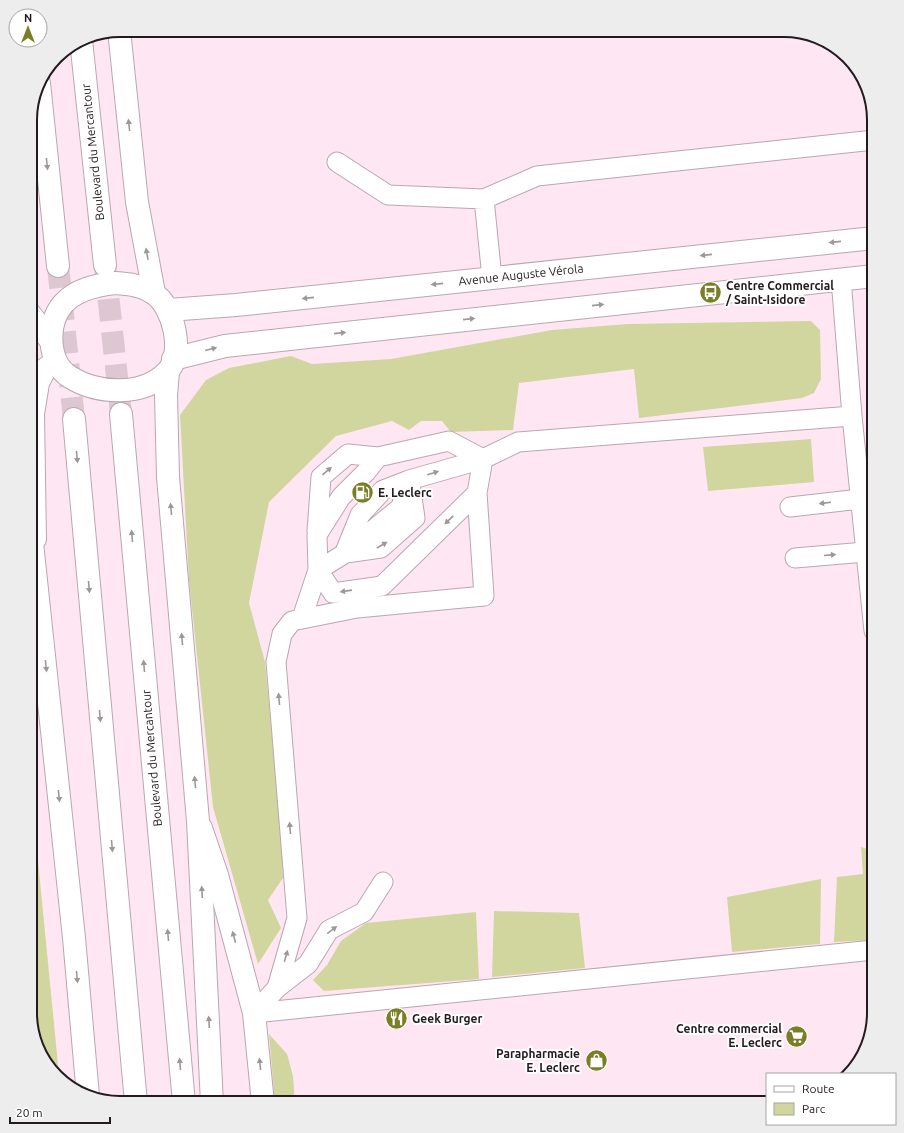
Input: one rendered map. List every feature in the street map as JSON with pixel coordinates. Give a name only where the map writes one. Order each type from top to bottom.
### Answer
[{"type":"main road","points":[[119,37],[138,202],[154,293]]},
{"type":"main road","name":"Boulevard du Mercantour","points":[[82,47],[105,265]]},
{"type":"main road","points":[[40,97],[58,266]]},
{"type":"main road","name":"Avenue Auguste Vérola","points":[[168,310],[236,305],[867,239]]},
{"type":"main road","points":[[37,325],[67,376],[80,384],[103,389],[127,390],[144,387],[171,365],[225,346],[867,277]]},
{"type":"main road","points":[[37,389],[38,383],[53,351],[54,321],[63,304],[78,293],[96,285],[115,283],[135,285],[154,293],[168,310],[174,326],[176,343],[166,395],[168,477],[198,821],[212,1096]]},
{"type":"main road","name":"Boulevard du Mercantour","points":[[121,414],[183,1096]]},
{"type":"main road","points":[[74,419],[135,1096]]},
{"type":"main road","points":[[37,578],[87,1089]]},
{"type":"main road","points":[[198,821],[217,875],[254,1013],[262,1096]]},
{"type":"lane","points":[[337,162],[388,195],[484,199],[537,176],[867,141]]},
{"type":"lane","points":[[484,199],[492,278]]},
{"type":"lane","points":[[841,279],[852,416],[867,570]]},
{"type":"lane","points":[[318,570],[344,554],[401,507],[409,480],[483,459],[518,442],[852,416]]},
{"type":"lane","points":[[302,618],[318,570],[317,535],[321,477],[348,454],[378,457],[449,441],[483,459]]},
{"type":"lane","points":[[317,535],[341,497],[366,472],[378,457]]},
{"type":"lane","points":[[277,988],[298,918],[276,662],[282,634],[292,621],[302,618],[357,608],[484,596],[477,493],[483,459]]},
{"type":"lane","points":[[318,570],[333,593],[382,586],[477,493]]},
{"type":"lane","points":[[790,507],[860,499]]},
{"type":"lane","points":[[795,558],[865,552]]},
{"type":"lane","points":[[254,1013],[277,988],[308,964],[329,930],[364,912],[383,882]]},
{"type":"lane","points":[[254,1013],[867,951]]},
{"type":"green space","points":[[811,321],[820,330],[821,379],[814,393],[802,398],[639,418],[634,369],[519,383],[513,430],[451,432],[442,421],[421,421],[409,430],[392,421],[336,436],[269,502],[249,603],[265,662],[281,833],[283,878],[268,900],[281,928],[258,964],[213,807],[189,580],[180,415],[206,380],[229,368],[291,356],[312,364],[391,359],[552,330],[628,324]]},
{"type":"green space","points":[[811,439],[814,482],[708,491],[703,447]]},
{"type":"green space","points":[[861,847],[867,849],[867,940],[834,942],[837,877],[863,874]]},
{"type":"green space","points":[[37,850],[58,1068],[51,1059],[41,1040],[38,1024]]},
{"type":"green space","points":[[821,879],[820,944],[732,952],[727,897]]},
{"type":"green space","points":[[494,911],[579,913],[585,968],[492,977]]},
{"type":"green space","points":[[476,912],[479,979],[324,991],[313,980],[327,965],[341,941],[366,923]]},
{"type":"green space","points":[[269,1034],[287,1054],[293,1076],[294,1096],[274,1096]]},
{"type":"tunnel","points":[[58,266],[74,419]]},
{"type":"tunnel","points":[[105,266],[121,414]]},
{"type":"place","name":"Centre Commercial / Saint-Isidore","points":[[711,293]]},
{"type":"place","name":"E. Leclerc","points":[[362,493]]},
{"type":"place","name":"Geek Burger","points":[[397,1019]]},
{"type":"place","name":"Centre commercial E. Leclerc","points":[[797,1036]]},
{"type":"place","name":"Parapharmacie E. Leclerc","points":[[596,1061]]}]
